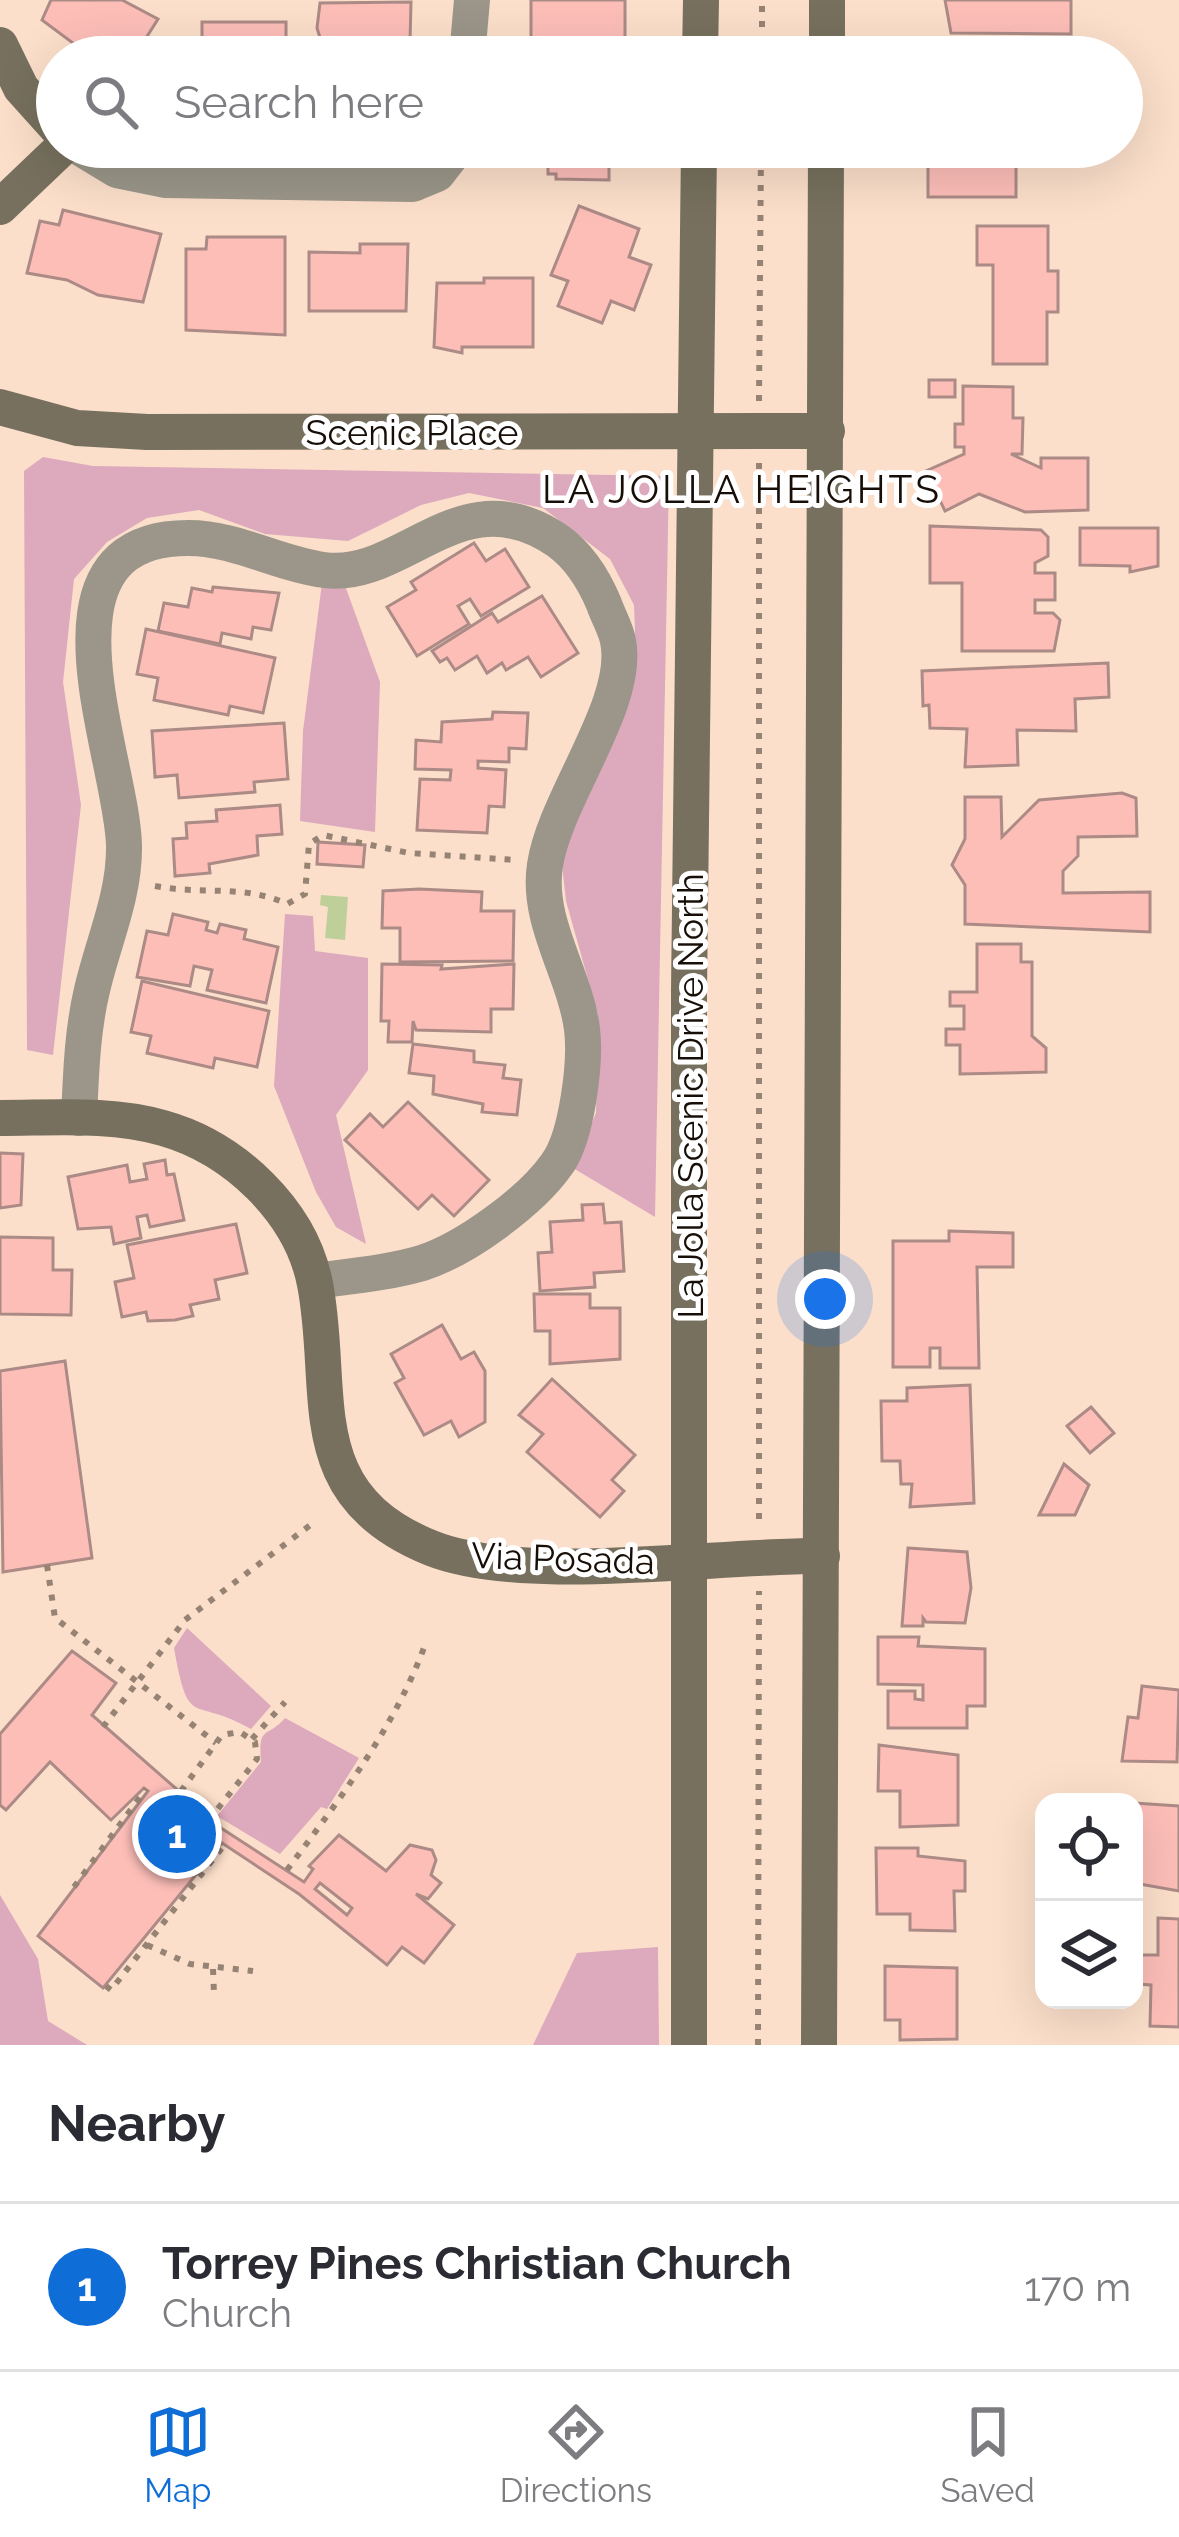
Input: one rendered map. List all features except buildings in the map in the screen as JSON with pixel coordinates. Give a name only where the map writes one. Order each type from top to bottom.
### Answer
[{"type":"main road","points":[[700,36],[701,0]]},
{"type":"main road","points":[[826,36],[827,0]]},
{"type":"main road","points":[[0,45],[21,88],[36,105]]},
{"type":"main road","points":[[0,208],[41,168]]},
{"type":"main road","name":"La Jolla Scenic Drive North","points":[[689,2045],[699,168]]},
{"type":"main road","points":[[819,2045],[826,168]]},
{"type":"main road","name":"Scenic Place","points":[[0,407],[110,431],[827,430]]},
{"type":"main road","name":"Via Posada","points":[[0,1118],[79,1118],[165,1128],[215,1151],[278,1206],[305,1251],[315,1280],[329,1434],[350,1484],[391,1527],[446,1554],[486,1561],[822,1556]]},
{"type":"street","points":[[469,36],[472,0]]},
{"type":"street","points":[[114,168],[166,180],[413,184],[442,168]]},
{"type":"street","points":[[79,1118],[90,995],[122,879],[119,796],[91,654],[94,608],[118,565],[143,547],[185,538],[327,571],[361,567],[451,524],[510,520],[557,541],[592,575],[620,644],[609,708],[557,818],[544,868],[547,914],[582,1029],[574,1124],[557,1164],[489,1227],[452,1252],[389,1271],[315,1280]]},
{"type":"path","points":[[762,0],[762,36]]},
{"type":"path","points":[[759,381],[761,168]]},
{"type":"path","points":[[759,464],[759,1522]]},
{"type":"path","points":[[122,879],[200,894],[266,894],[287,904],[305,894],[309,844],[323,835],[410,853],[514,860],[544,868]]},
{"type":"path","points":[[103,1727],[185,1620],[314,1523]]},
{"type":"path","points":[[47,1565],[55,1618],[216,1743]]},
{"type":"path","points":[[758,2045],[759,1585]]},
{"type":"path","points":[[287,1870],[408,1690],[425,1645]]},
{"type":"path","points":[[251,1739],[285,1702]]},
{"type":"path","points":[[181,1791],[222,1735],[240,1732],[251,1739],[256,1759],[212,1816]]},
{"type":"path","points":[[74,1888],[146,1789]]},
{"type":"path","points":[[106,1986],[111,1990],[225,1844]]},
{"type":"path","points":[[145,1944],[213,1969],[253,1971]]},
{"type":"path","points":[[213,1969],[214,1994]]},
{"type":"shaded area","points":[[43,457],[93,466],[669,476],[655,1217],[573,1168],[596,1113],[598,1015],[566,901],[562,865],[575,815],[636,660],[634,605],[610,559],[543,508],[469,493],[421,505],[348,541],[265,534],[199,510],[147,518],[107,542],[74,579],[63,682],[81,805],[53,1055],[27,1050],[24,471]]},
{"type":"shaded area","points":[[343,580],[380,682],[375,832],[300,821],[303,731],[322,583]]},
{"type":"shaded area","points":[[321,895],[348,897],[345,940],[325,938],[328,907],[320,905]]},
{"type":"shaded area","points":[[285,914],[313,916],[315,951],[368,958],[368,1070],[336,1115],[366,1244],[336,1227],[316,1192],[274,1086]]},
{"type":"shaded area","points":[[187,1628],[271,1706],[251,1729],[189,1702],[174,1648]]},
{"type":"shaded area","points":[[285,1718],[359,1758],[327,1809],[321,1807],[280,1854],[217,1816],[261,1762],[263,1737]]},
{"type":"shaded area","points":[[0,1895],[38,1959],[48,2021],[87,2045],[0,2045]]},
{"type":"shaded area","points":[[658,1947],[659,2045],[533,2045],[577,1953]]},
{"type":"place","name":"Torrey Pines Christian Church","points":[[177,1834]]},
{"type":"district","name":"LA JOLLA HEIGHTS","points":[[742,489]]}]
